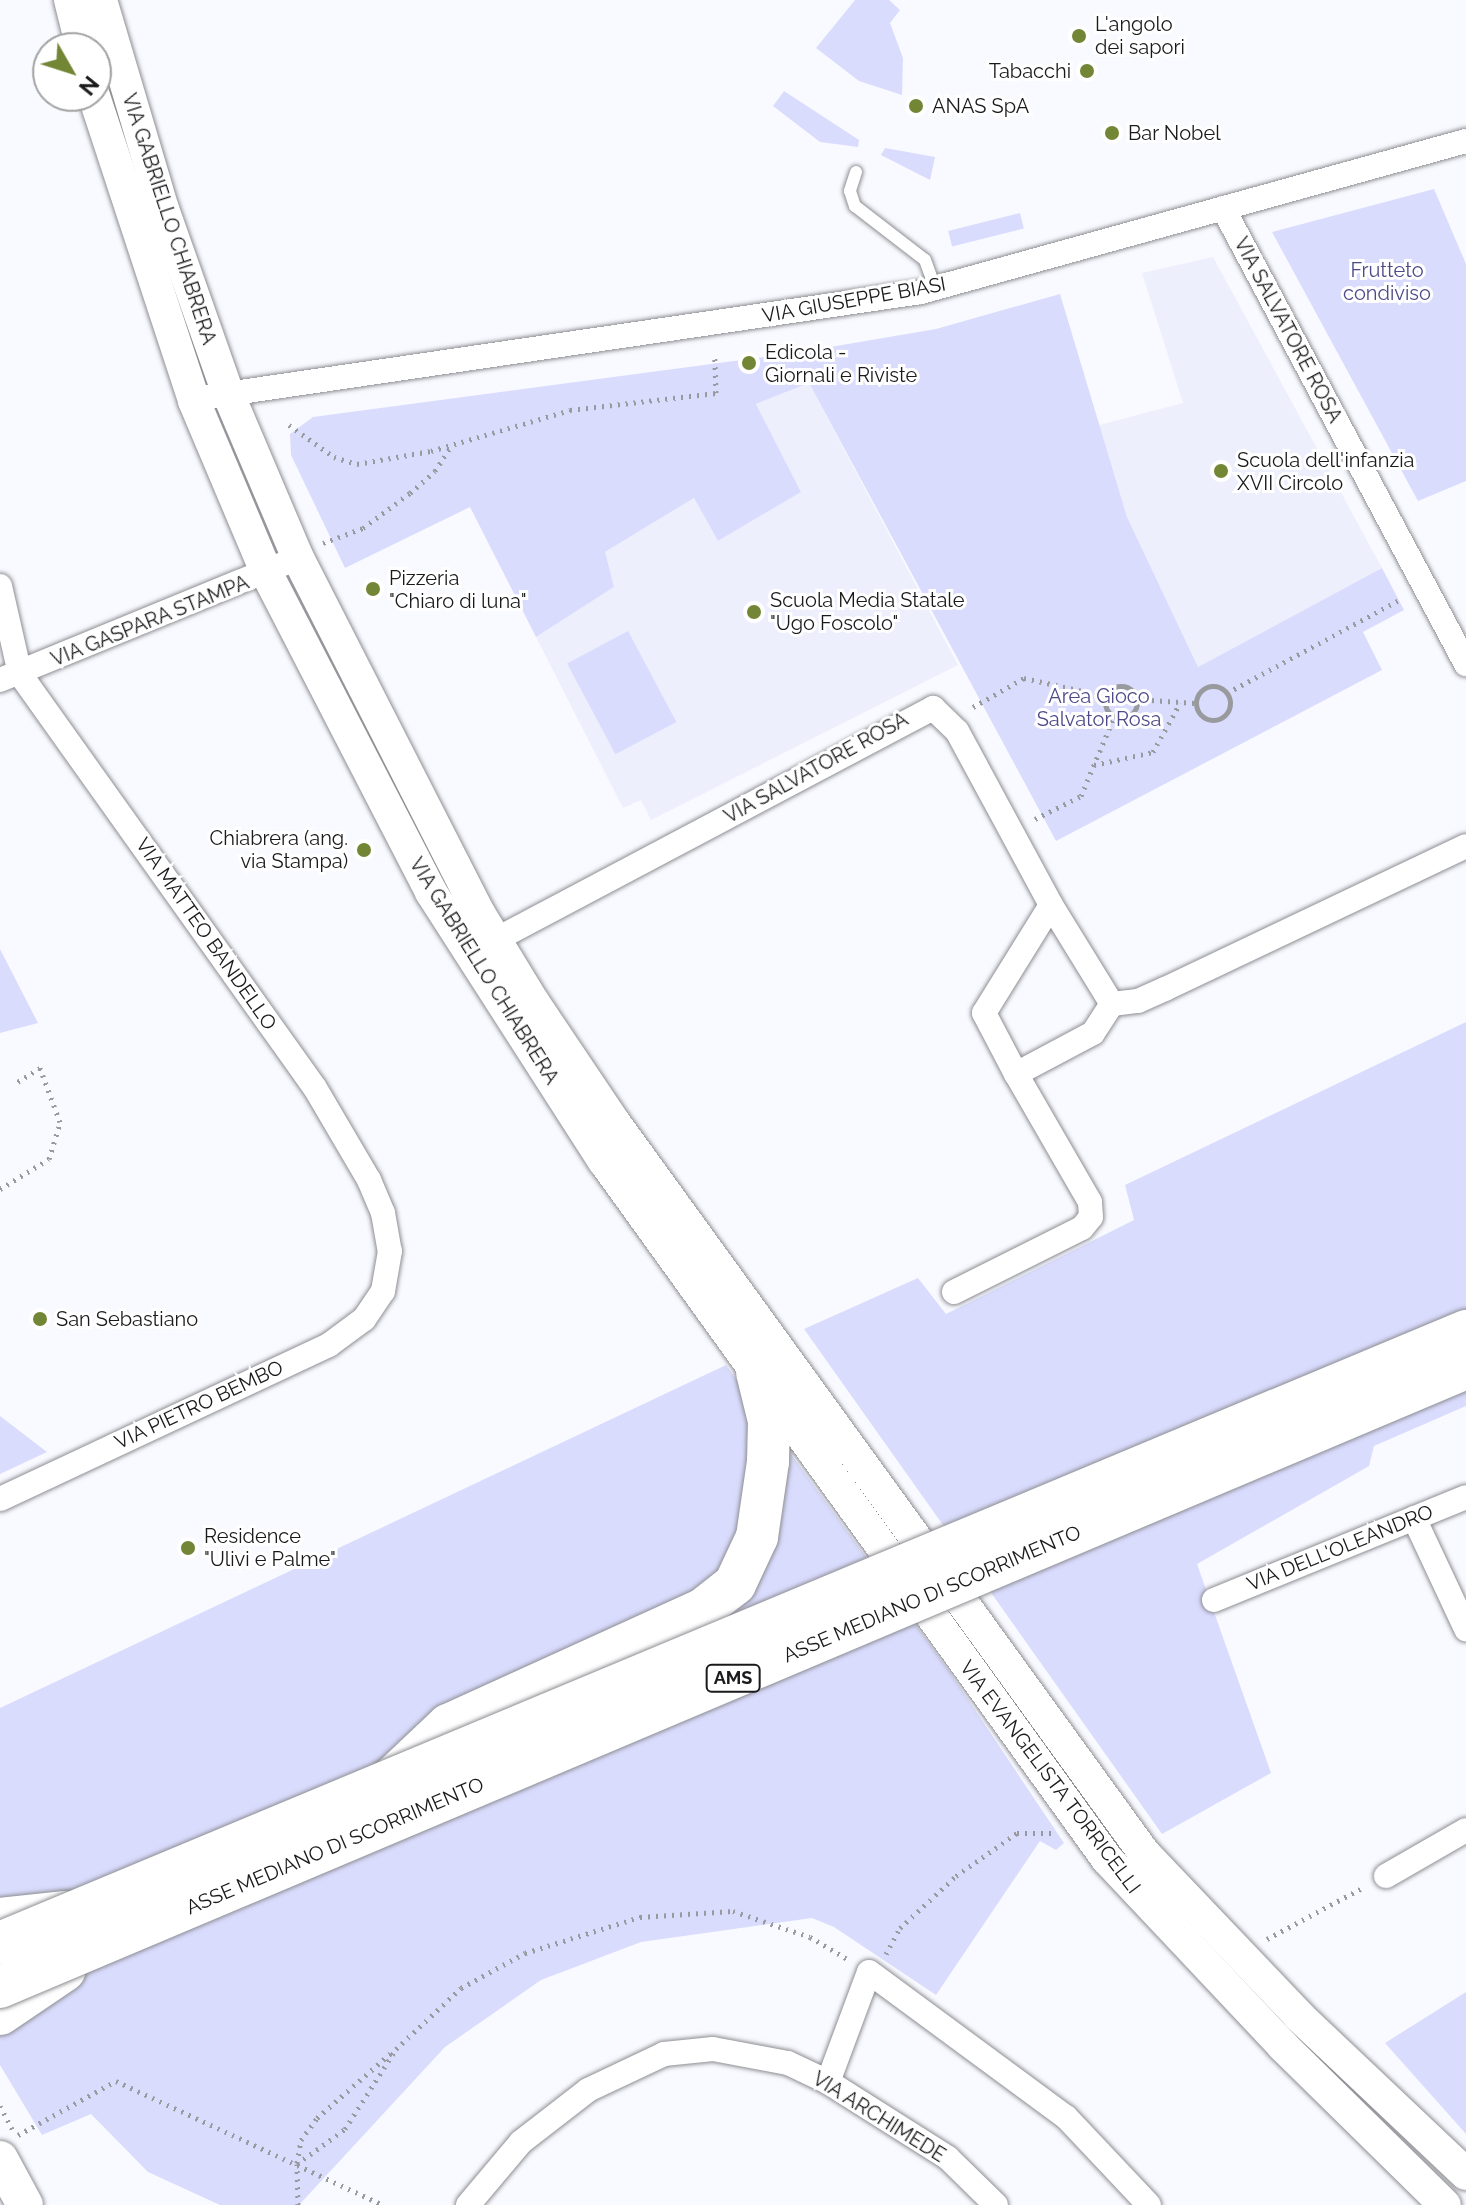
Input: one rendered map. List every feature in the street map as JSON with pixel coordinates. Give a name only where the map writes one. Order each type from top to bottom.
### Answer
[{"type":"highway","name":"ASSE MEDIANO DI SCORRIMENTO","points":[[0,1943],[386,1785],[1466,1331]]},
{"type":"highway","name":"ASSE MEDIANO DI SCORRIMENTO","points":[[0,1987],[1466,1368]]},
{"type":"highway","points":[[386,1785],[448,1725],[676,1623],[735,1584],[757,1537],[770,1439],[757,1372]]},
{"type":"highway","points":[[0,1919],[79,1911]]},
{"type":"highway","points":[[0,2014],[100,1946]]},
{"type":"main road","points":[[0,2159],[25,2205]]},
{"type":"street","points":[[70,0],[78,32]]},
{"type":"street","name":"VIA GABRIELLO CHIABRERA","points":[[101,0],[163,209],[227,391],[495,940],[614,1122],[877,1483]]},
{"type":"street","name":"VIA GABRIELLO CHIABRERA","points":[[99,112],[193,399],[267,574],[431,892],[604,1161],[848,1500]]},
{"type":"street","name":"VIA GIUSEPPE BIASI","points":[[227,391],[935,288],[1466,141]]},
{"type":"street","name":"VIA SALVATORE ROSA","points":[[1223,208],[1466,664]]},
{"type":"street","points":[[193,399],[227,391]]},
{"type":"street","name":"VIA GASPARA STAMPA","points":[[10,677],[267,574],[308,552]]},
{"type":"street","name":"VIA MATTEO BANDELLO","points":[[0,586],[10,677],[315,1088],[383,1213],[390,1251],[383,1291]]},
{"type":"street","name":"VIA SALVATORE ROSA","points":[[495,940],[933,708],[957,731],[1051,905],[1112,1004]]},
{"type":"street","points":[[1016,1074],[1093,1033],[1112,1004],[1138,1001],[1165,989],[1466,846]]},
{"type":"street","points":[[954,1292],[1082,1228],[1091,1217],[1090,1202],[984,1013],[1051,905]]},
{"type":"street","name":"VIA PIETRO BEMBO","points":[[0,1499],[329,1345],[364,1319],[383,1291]]},
{"type":"street","name":"VIA EVANGELISTA TORRICELLI","points":[[877,1483],[1144,1853],[1299,2016],[1466,2174]]},
{"type":"street","name":"VIA DELL'OLEANDRO","points":[[1214,1600],[1466,1497]]},
{"type":"street","name":"VIA EVANGELISTA TORRICELLI","points":[[848,1500],[1083,1828],[1163,1924],[1445,2205]]},
{"type":"street","points":[[1414,1518],[1466,1629]]},
{"type":"street","points":[[1386,1876],[1466,1830]]},
{"type":"street","points":[[828,2082],[872,1974],[1066,2117],[1149,2205]]},
{"type":"street","name":"VIA ARCHIMEDE","points":[[468,2205],[488,2175],[547,2119],[610,2078],[664,2054],[713,2049],[788,2063],[828,2082],[948,2158],[996,2205]]},
{"type":"lane","points":[[856,172],[850,191],[855,206],[925,260],[935,288]]},
{"type":"path","points":[[289,425],[334,457],[357,464],[453,444],[570,410],[716,393],[715,356]]},
{"type":"path","points":[[308,552],[363,528],[410,493],[435,471],[453,444]]},
{"type":"path","points":[[1195,703],[1208,686],[1227,693],[1401,599]]},
{"type":"path","points":[[973,707],[1024,678],[1105,696]]},
{"type":"path","points":[[1136,699],[1130,716],[1114,717],[1106,709],[1105,696],[1114,686],[1125,686],[1136,699],[1195,703]]},
{"type":"path","points":[[1195,703],[1204,718],[1215,720],[1229,709],[1227,693]]},
{"type":"path","points":[[1093,766],[1153,752],[1180,703]]},
{"type":"path","points":[[1035,819],[1081,796],[1114,717]]},
{"type":"path","points":[[0,1189],[49,1159],[60,1122],[40,1068],[14,1084]]},
{"type":"path","points":[[298,2205],[297,2164],[301,2140],[317,2118],[461,1988],[512,1960],[640,1917],[733,1911],[810,1937],[872,1974],[900,1928],[956,1876],[1017,1833],[1070,1836],[1083,1828]]},
{"type":"path","points":[[1256,1945],[1386,1876]]},
{"type":"path","points":[[297,2164],[345,2129],[396,2049]]},
{"type":"path","points":[[29,2128],[116,2081],[383,2205]]},
{"type":"shaded area","name":"Scuola dell'infanzia XVII Circolo","points":[[1213,257],[1382,568],[1198,667],[1127,517],[1099,425],[1183,403],[1142,273]]},
{"type":"shaded area","name":"Scuola Media Statale \"Ugo Foscolo\"","points":[[809,383],[958,665],[651,820],[641,800],[623,808],[536,637],[614,587],[604,553],[694,498],[718,541],[801,492],[756,404]]},
{"type":"green space","points":[[855,0],[889,0],[900,10],[890,23],[903,58],[902,95],[859,81],[816,48]]},
{"type":"green space","points":[[784,91],[859,140],[858,147],[820,142],[773,106]]},
{"type":"green space","points":[[885,148],[935,157],[930,180],[881,155]]},
{"type":"green space","name":"Frutteto condiviso","points":[[1434,189],[1466,264],[1466,481],[1418,501],[1272,232]]},
{"type":"green space","points":[[1020,213],[1024,229],[952,246],[948,231]]},
{"type":"green space","name":"Area Gioco Salvator Rosa","points":[[1060,294],[1127,517],[1198,667],[1382,568],[1404,610],[1363,632],[1382,670],[1056,841],[809,383],[756,404],[801,492],[718,541],[694,498],[605,552],[614,587],[536,637],[470,507],[345,568],[291,455],[290,434],[313,417],[801,352],[936,329]]},
{"type":"green space","points":[[628,631],[676,722],[615,754],[567,663]]},
{"type":"green space","points":[[0,949],[38,1023],[0,1033]]},
{"type":"green space","points":[[1466,1022],[1466,1406],[1374,1446],[1369,1466],[1197,1564],[1271,1773],[1162,1834],[804,1329],[918,1278],[946,1314],[1134,1220],[1125,1185]]},
{"type":"green space","points":[[726,1365],[949,1671],[1064,1843],[1056,1850],[1040,1841],[936,1995],[834,1927],[812,1918],[641,1942],[541,1980],[445,2047],[299,2205],[220,2205],[148,2172],[91,2114],[42,2135],[0,2065],[0,1708]]},
{"type":"green space","points":[[0,1416],[47,1452],[0,1474]]},
{"type":"green space","points":[[1466,1992],[1466,2134],[1385,2043]]},
{"type":"place","name":"L'angolo dei sapori","points":[[1079,36]]},
{"type":"place","name":"Tabacchi","points":[[1087,71]]},
{"type":"place","name":"ANAS SpA","points":[[916,106]]},
{"type":"place","name":"Bar Nobel","points":[[1112,133]]},
{"type":"place","name":"Edicola - Giornali e Riviste","points":[[749,363]]},
{"type":"place","name":"Scuola dell'infanzia XVII Circolo","points":[[1221,471]]},
{"type":"place","name":"Pizzeria \"Chiaro di luna\"","points":[[373,589]]},
{"type":"place","name":"Scuola Media Statale \"Ugo Foscolo\"","points":[[754,612]]},
{"type":"place","name":"Chiabrera (ang. via Stampa)","points":[[364,850]]},
{"type":"place","name":"San Sebastiano","points":[[40,1319]]},
{"type":"place","name":"Residence \"Ulivi e Palme\"","points":[[188,1548]]}]
